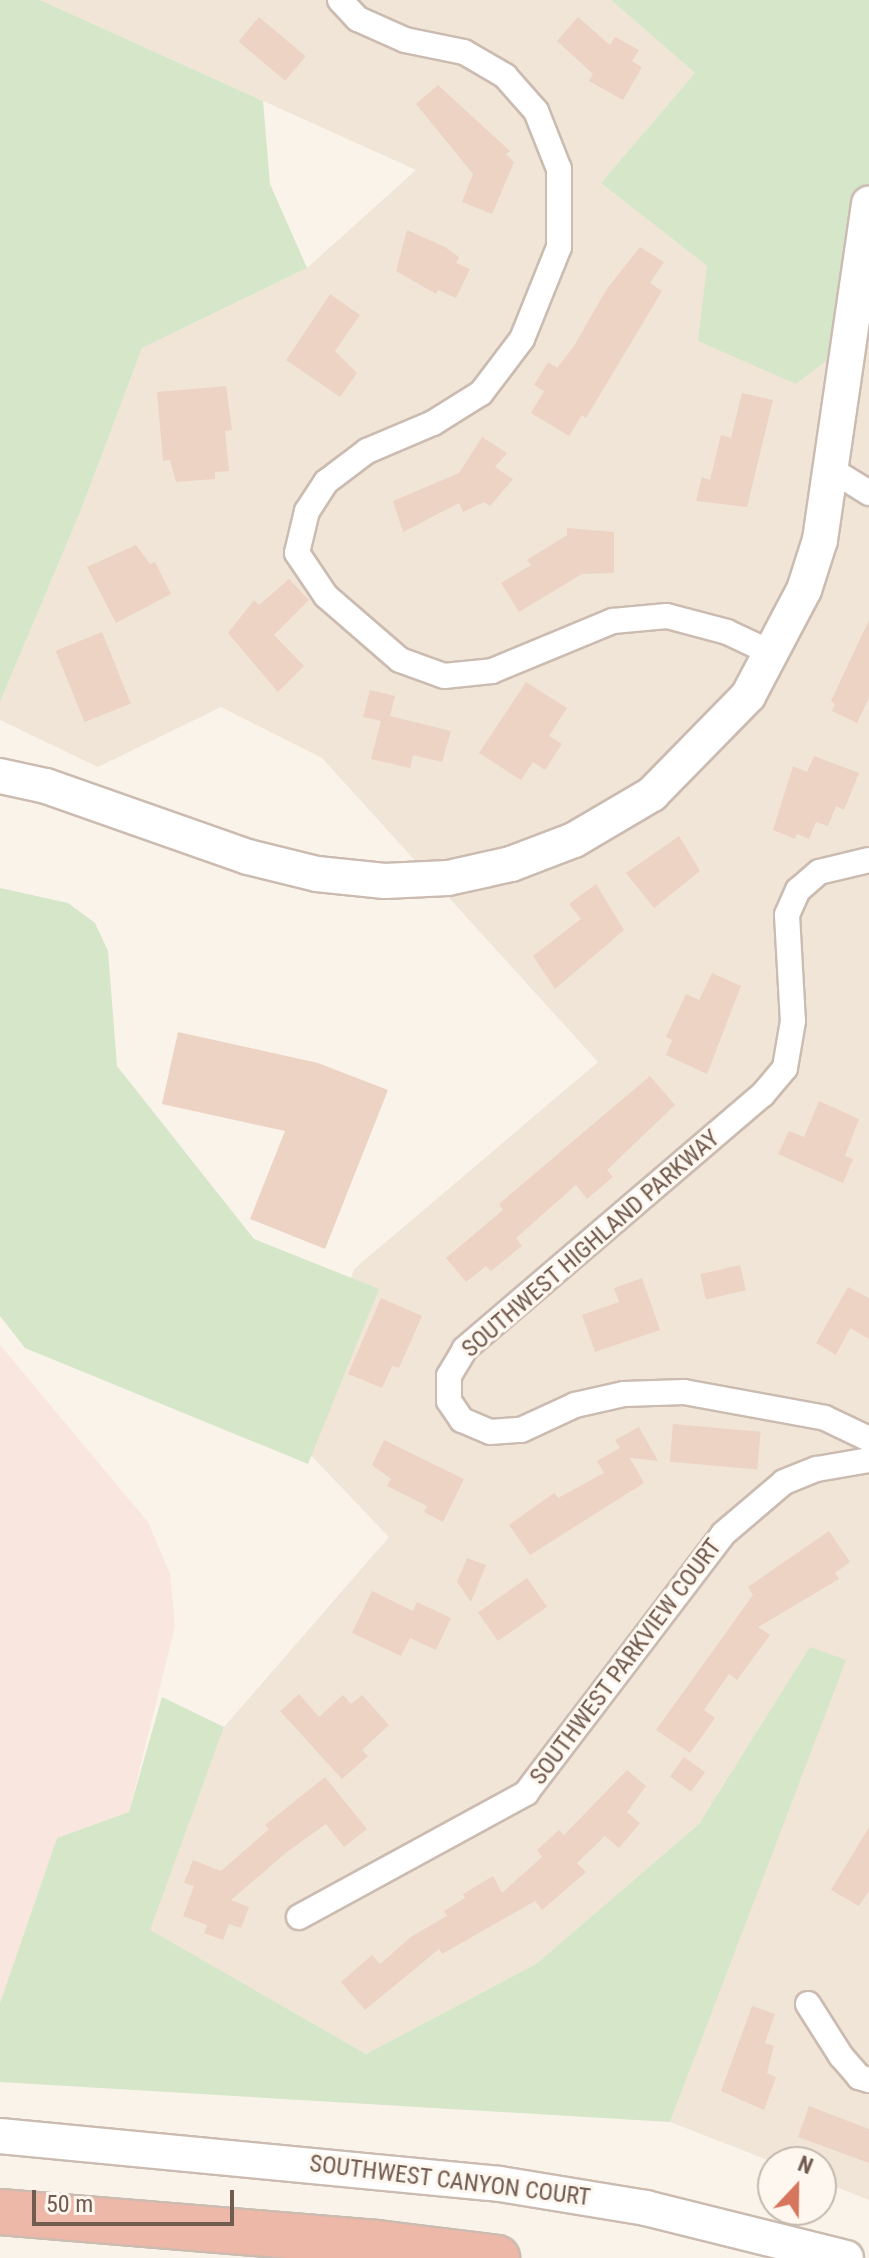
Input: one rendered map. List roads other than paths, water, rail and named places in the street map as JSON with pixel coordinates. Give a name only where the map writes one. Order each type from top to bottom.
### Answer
[{"type":"highway","points":[[0,2212],[377,2243],[497,2258]]},
{"type":"main road","points":[[0,776],[46,786],[284,867],[385,881],[448,878],[550,851],[652,794],[723,725],[774,654],[813,567],[869,204]]},
{"type":"main road","name":"SOUTHWEST CANYON COURT","points":[[0,2136],[500,2184],[646,2208],[846,2258]]},
{"type":"street","points":[[340,0],[358,19],[405,40],[464,52],[505,76],[536,111],[559,169],[559,247],[522,339],[481,393],[433,423],[367,451],[326,482],[307,511],[297,553],[319,586],[400,660],[444,676],[492,671],[613,621],[667,616],[727,632],[774,654]]},
{"type":"street","points":[[829,468],[869,493]]},
{"type":"street","name":"SOUTHWEST HIGHLAND PARKWAY","points":[[869,860],[819,872],[798,890],[787,915],[793,1021],[785,1068],[750,1105],[465,1349],[449,1376],[449,1401],[462,1420],[490,1432],[521,1430],[575,1405],[624,1394],[684,1392],[825,1418],[869,1439]]},
{"type":"street","name":"SOUTHWEST PARKVIEW COURT","points":[[299,1917],[526,1793],[723,1534],[784,1482],[817,1469],[869,1460]]},
{"type":"street","points":[[808,2004],[841,2056],[859,2077],[869,2080]]}]
